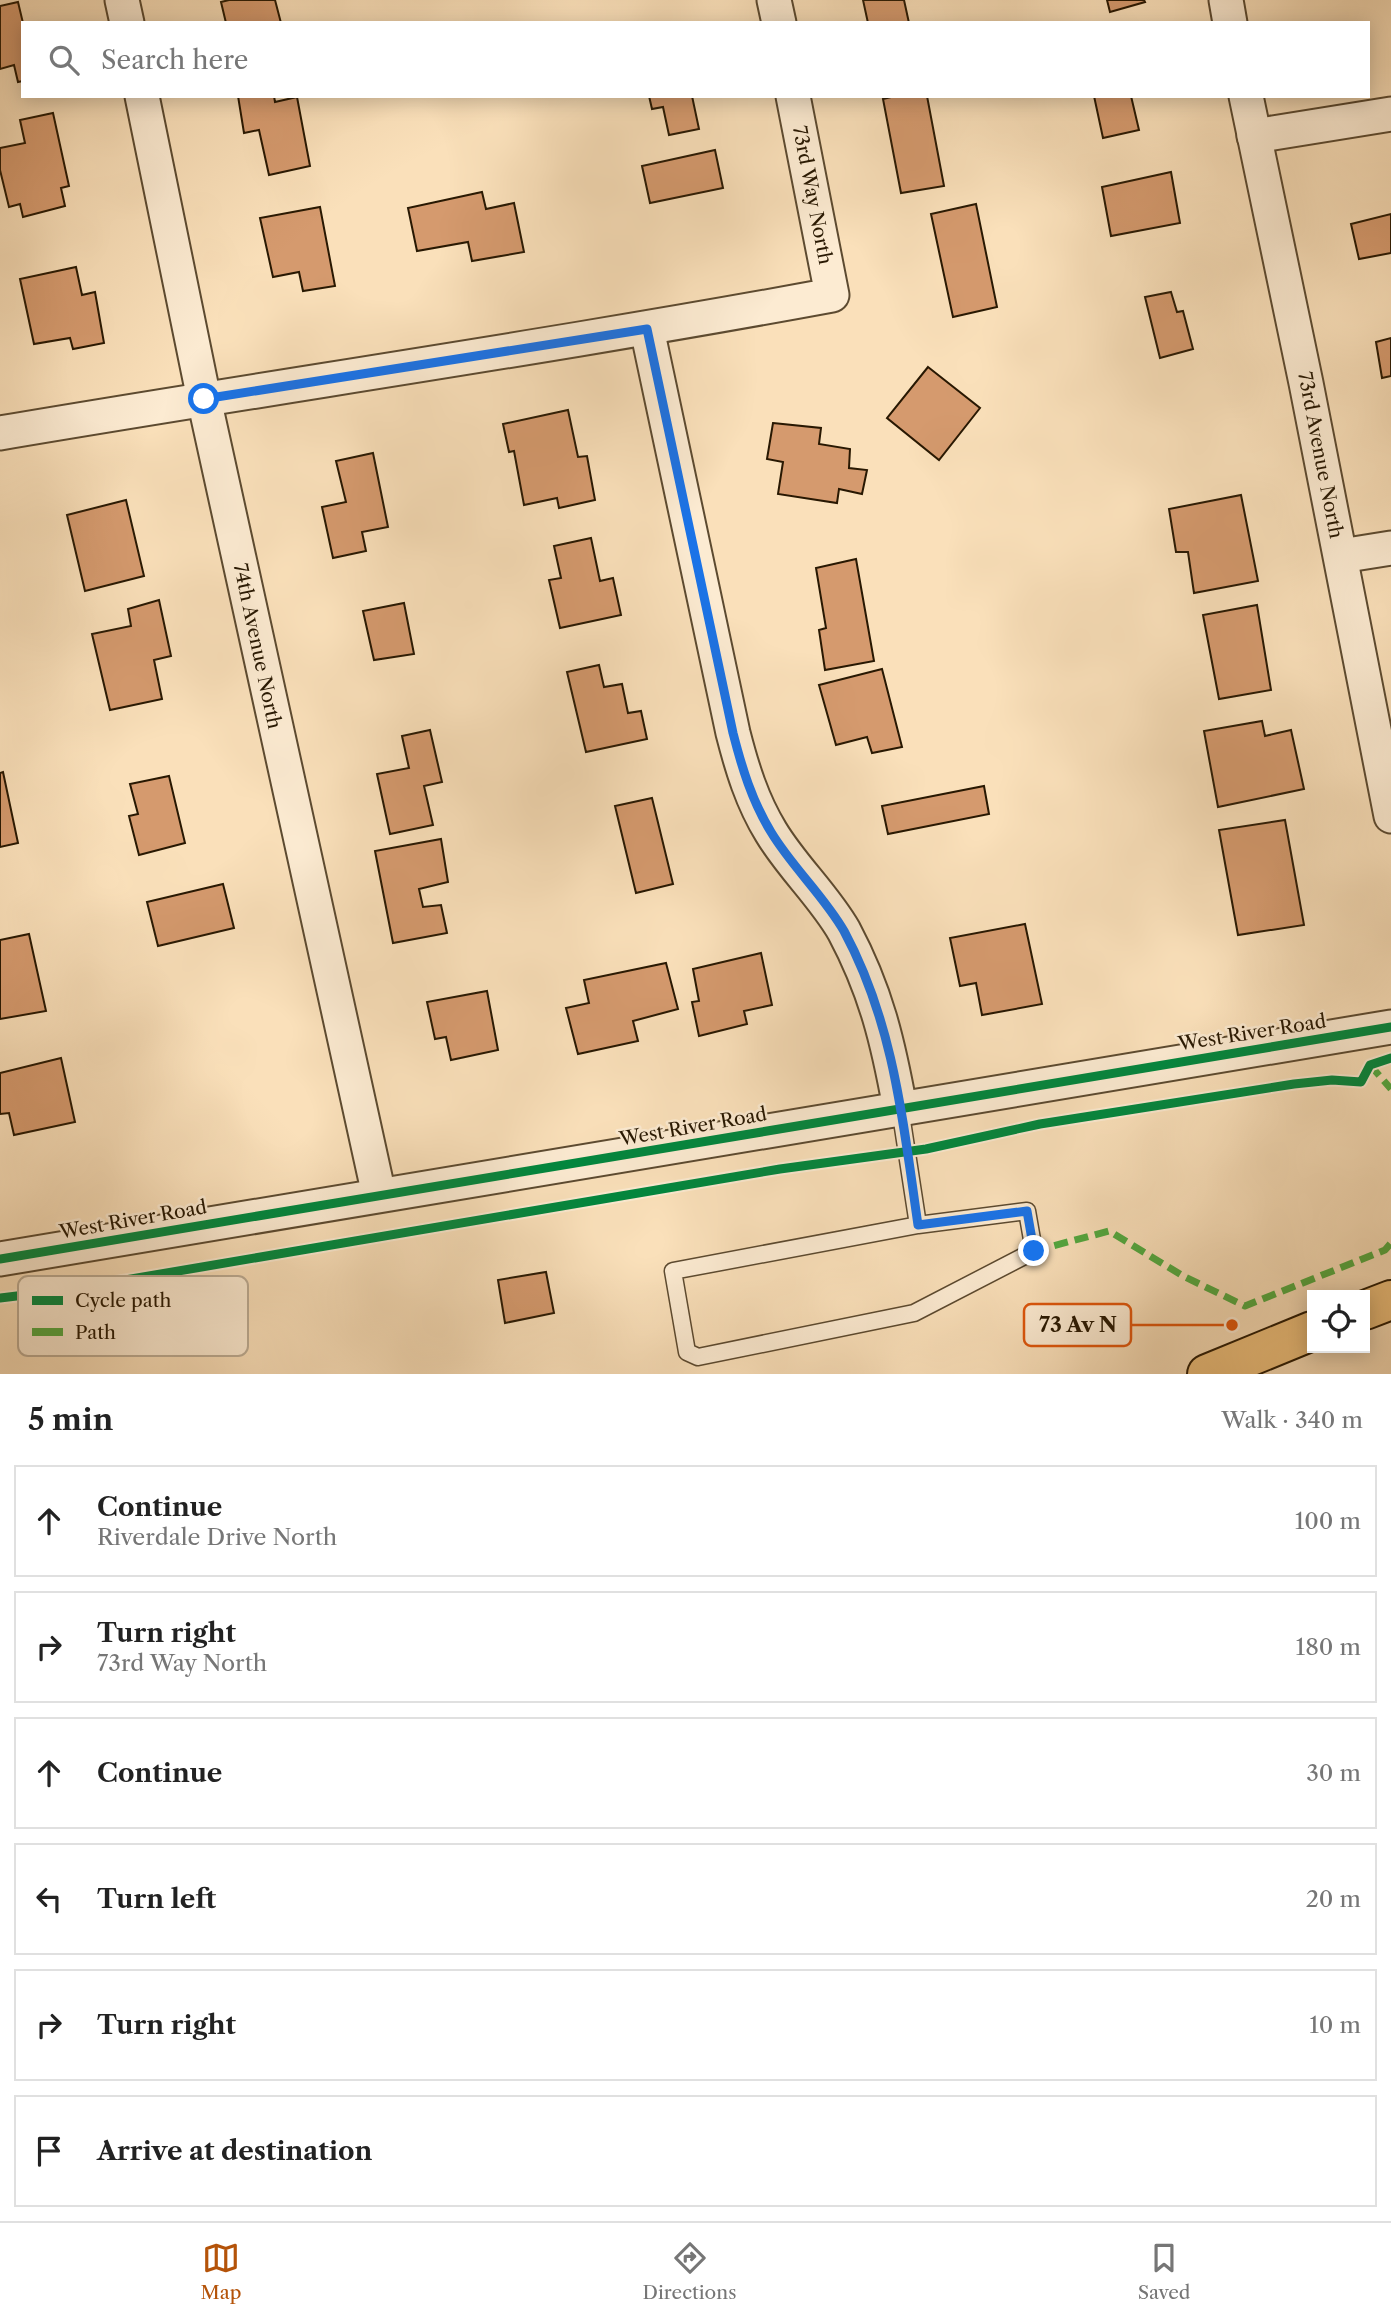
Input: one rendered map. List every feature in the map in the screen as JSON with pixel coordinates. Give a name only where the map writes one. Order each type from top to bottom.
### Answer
[{"type":"highway","points":[[1370,1308],[1391,1300]]},
{"type":"highway","points":[[1207,1374],[1307,1333]]},
{"type":"street","points":[[122,0],[127,21]]},
{"type":"street","points":[[774,0],[779,21]]},
{"type":"street","points":[[1226,0],[1230,21]]},
{"type":"street","name":"74th Avenue North","points":[[142,98],[204,399],[379,1195]]},
{"type":"street","name":"73rd Way North","points":[[647,329],[832,295],[793,98]]},
{"type":"street","name":"73rd Avenue North","points":[[1246,98],[1341,556],[1391,816]]},
{"type":"street","points":[[1254,136],[1391,114]]},
{"type":"street","points":[[0,433],[647,329],[730,720],[747,785],[771,833],[842,929],[871,987],[889,1047],[900,1108]]},
{"type":"street","points":[[1341,556],[1391,548]]},
{"type":"street","name":"West River Road","points":[[0,1259],[1391,1027]]},
{"type":"lane","points":[[900,1108],[918,1225]]},
{"type":"lane","points":[[1027,1211],[1034,1251],[914,1312],[698,1357],[687,1352],[673,1271],[918,1225],[1027,1211]]},
{"type":"building","points":[[275,0],[280,21],[226,21],[221,2]]},
{"type":"building","points":[[863,0],[904,0],[909,21],[868,21]]},
{"type":"building","points":[[1107,0],[1144,0],[1145,2],[1110,12]]},
{"type":"building","points":[[18,2],[23,21],[21,81],[18,82],[14,65],[0,69],[0,6]]},
{"type":"building","points":[[238,98],[274,98],[275,102],[297,98],[310,166],[269,175],[259,130],[244,133]]},
{"type":"building","points":[[649,98],[692,98],[699,129],[669,135],[663,107],[652,109]]},
{"type":"building","points":[[927,98],[944,186],[901,193],[883,99]]},
{"type":"building","points":[[1094,98],[1131,98],[1139,130],[1103,138]]},
{"type":"building","points":[[53,113],[69,186],[61,188],[65,206],[23,217],[20,204],[9,207],[0,170],[0,148],[25,143],[20,120]]},
{"type":"building","points":[[715,150],[723,188],[650,203],[642,166]]},
{"type":"building","points":[[1171,172],[1180,223],[1111,236],[1102,187]]},
{"type":"building","points":[[482,192],[486,209],[514,203],[524,252],[472,261],[468,242],[417,251],[408,208]]},
{"type":"building","points":[[976,204],[997,307],[953,317],[931,214]]},
{"type":"building","points":[[320,207],[335,286],[303,291],[299,272],[273,277],[260,218]]},
{"type":"building","points":[[1391,214],[1391,253],[1359,259],[1351,224]]},
{"type":"building","points":[[76,267],[82,295],[95,292],[104,343],[73,349],[70,338],[34,344],[20,279]]},
{"type":"building","points":[[1171,292],[1177,312],[1183,311],[1193,349],[1160,358],[1145,297]]},
{"type":"building","points":[[1391,338],[1391,376],[1382,378],[1376,342]]},
{"type":"building","points":[[928,367],[980,408],[939,460],[887,418]]},
{"type":"building","points":[[568,410],[578,457],[587,456],[595,500],[559,508],[557,498],[524,505],[514,451],[509,452],[503,424]]},
{"type":"building","points":[[773,423],[821,428],[819,444],[850,449],[849,468],[867,470],[862,494],[839,489],[837,503],[778,494],[783,462],[767,459]]},
{"type":"building","points":[[373,453],[388,527],[362,532],[366,551],[333,558],[322,507],[346,502],[336,461]]},
{"type":"building","points":[[1241,495],[1258,581],[1194,593],[1188,552],[1176,552],[1169,509]]},
{"type":"building","points":[[126,500],[144,576],[85,591],[67,515]]},
{"type":"building","points":[[591,538],[600,581],[613,578],[621,615],[560,628],[549,580],[561,578],[554,546]]},
{"type":"building","points":[[856,559],[874,661],[825,670],[819,630],[826,628],[816,568]]},
{"type":"building","points":[[159,600],[171,656],[154,660],[162,699],[110,710],[92,634],[131,626],[128,609]]},
{"type":"building","points":[[404,603],[414,654],[374,660],[363,611]]},
{"type":"building","points":[[1257,605],[1271,690],[1219,699],[1203,615]]},
{"type":"building","points":[[599,665],[604,687],[622,684],[628,713],[641,711],[647,739],[586,752],[567,672]]},
{"type":"building","points":[[882,669],[902,747],[872,753],[867,737],[836,745],[819,685]]},
{"type":"building","points":[[1262,721],[1265,736],[1291,730],[1304,789],[1218,807],[1204,731]]},
{"type":"building","points":[[430,730],[442,782],[424,786],[433,825],[390,834],[377,774],[409,768],[402,736]]},
{"type":"building","points":[[3,772],[18,843],[0,847],[0,773]]},
{"type":"building","points":[[169,776],[185,843],[139,855],[129,816],[138,814],[130,784]]},
{"type":"building","points":[[984,786],[989,814],[888,834],[882,806]]},
{"type":"building","points":[[652,798],[673,884],[636,893],[615,806]]},
{"type":"building","points":[[1285,820],[1304,925],[1238,935],[1219,830]]},
{"type":"building","points":[[441,839],[448,882],[419,889],[423,907],[441,905],[447,933],[393,943],[375,851]]},
{"type":"building","points":[[223,884],[234,928],[158,946],[147,902]]},
{"type":"building","points":[[1025,924],[1042,1004],[982,1015],[976,983],[960,986],[950,938]]},
{"type":"building","points":[[29,934],[46,1011],[0,1019],[0,940]]},
{"type":"building","points":[[761,953],[772,1005],[744,1011],[747,1024],[699,1036],[692,1002],[699,1001],[693,969]]},
{"type":"building","points":[[666,963],[678,1009],[633,1021],[638,1041],[578,1054],[566,1008],[589,1003],[584,980]]},
{"type":"building","points":[[487,991],[498,1050],[451,1060],[446,1037],[435,1039],[427,1002]]},
{"type":"building","points":[[61,1058],[75,1122],[14,1135],[9,1113],[0,1114],[0,1073]]},
{"type":"building","points":[[546,1272],[554,1313],[505,1323],[498,1280]]},
{"type":"marked path","points":[[1370,1065],[1391,1089]]},
{"type":"marked path","points":[[1034,1251],[1109,1231],[1183,1276],[1245,1306],[1385,1250],[1391,1243]]},
{"type":"cycle path","points":[[0,1259],[1391,1027]]},
{"type":"cycle path","points":[[149,1276],[780,1169],[926,1149],[1040,1124],[1294,1084],[1332,1080],[1361,1082],[1370,1065],[1391,1058]]},
{"type":"cycle path","points":[[0,1298],[18,1296]]},
{"type":"place","name":"73 Av N","points":[[1232,1325]]},
{"type":"route","points":[[204,399],[647,329],[733,733],[747,785],[771,833],[842,929],[871,987],[889,1047],[918,1225],[1027,1211],[1034,1251]]}]
